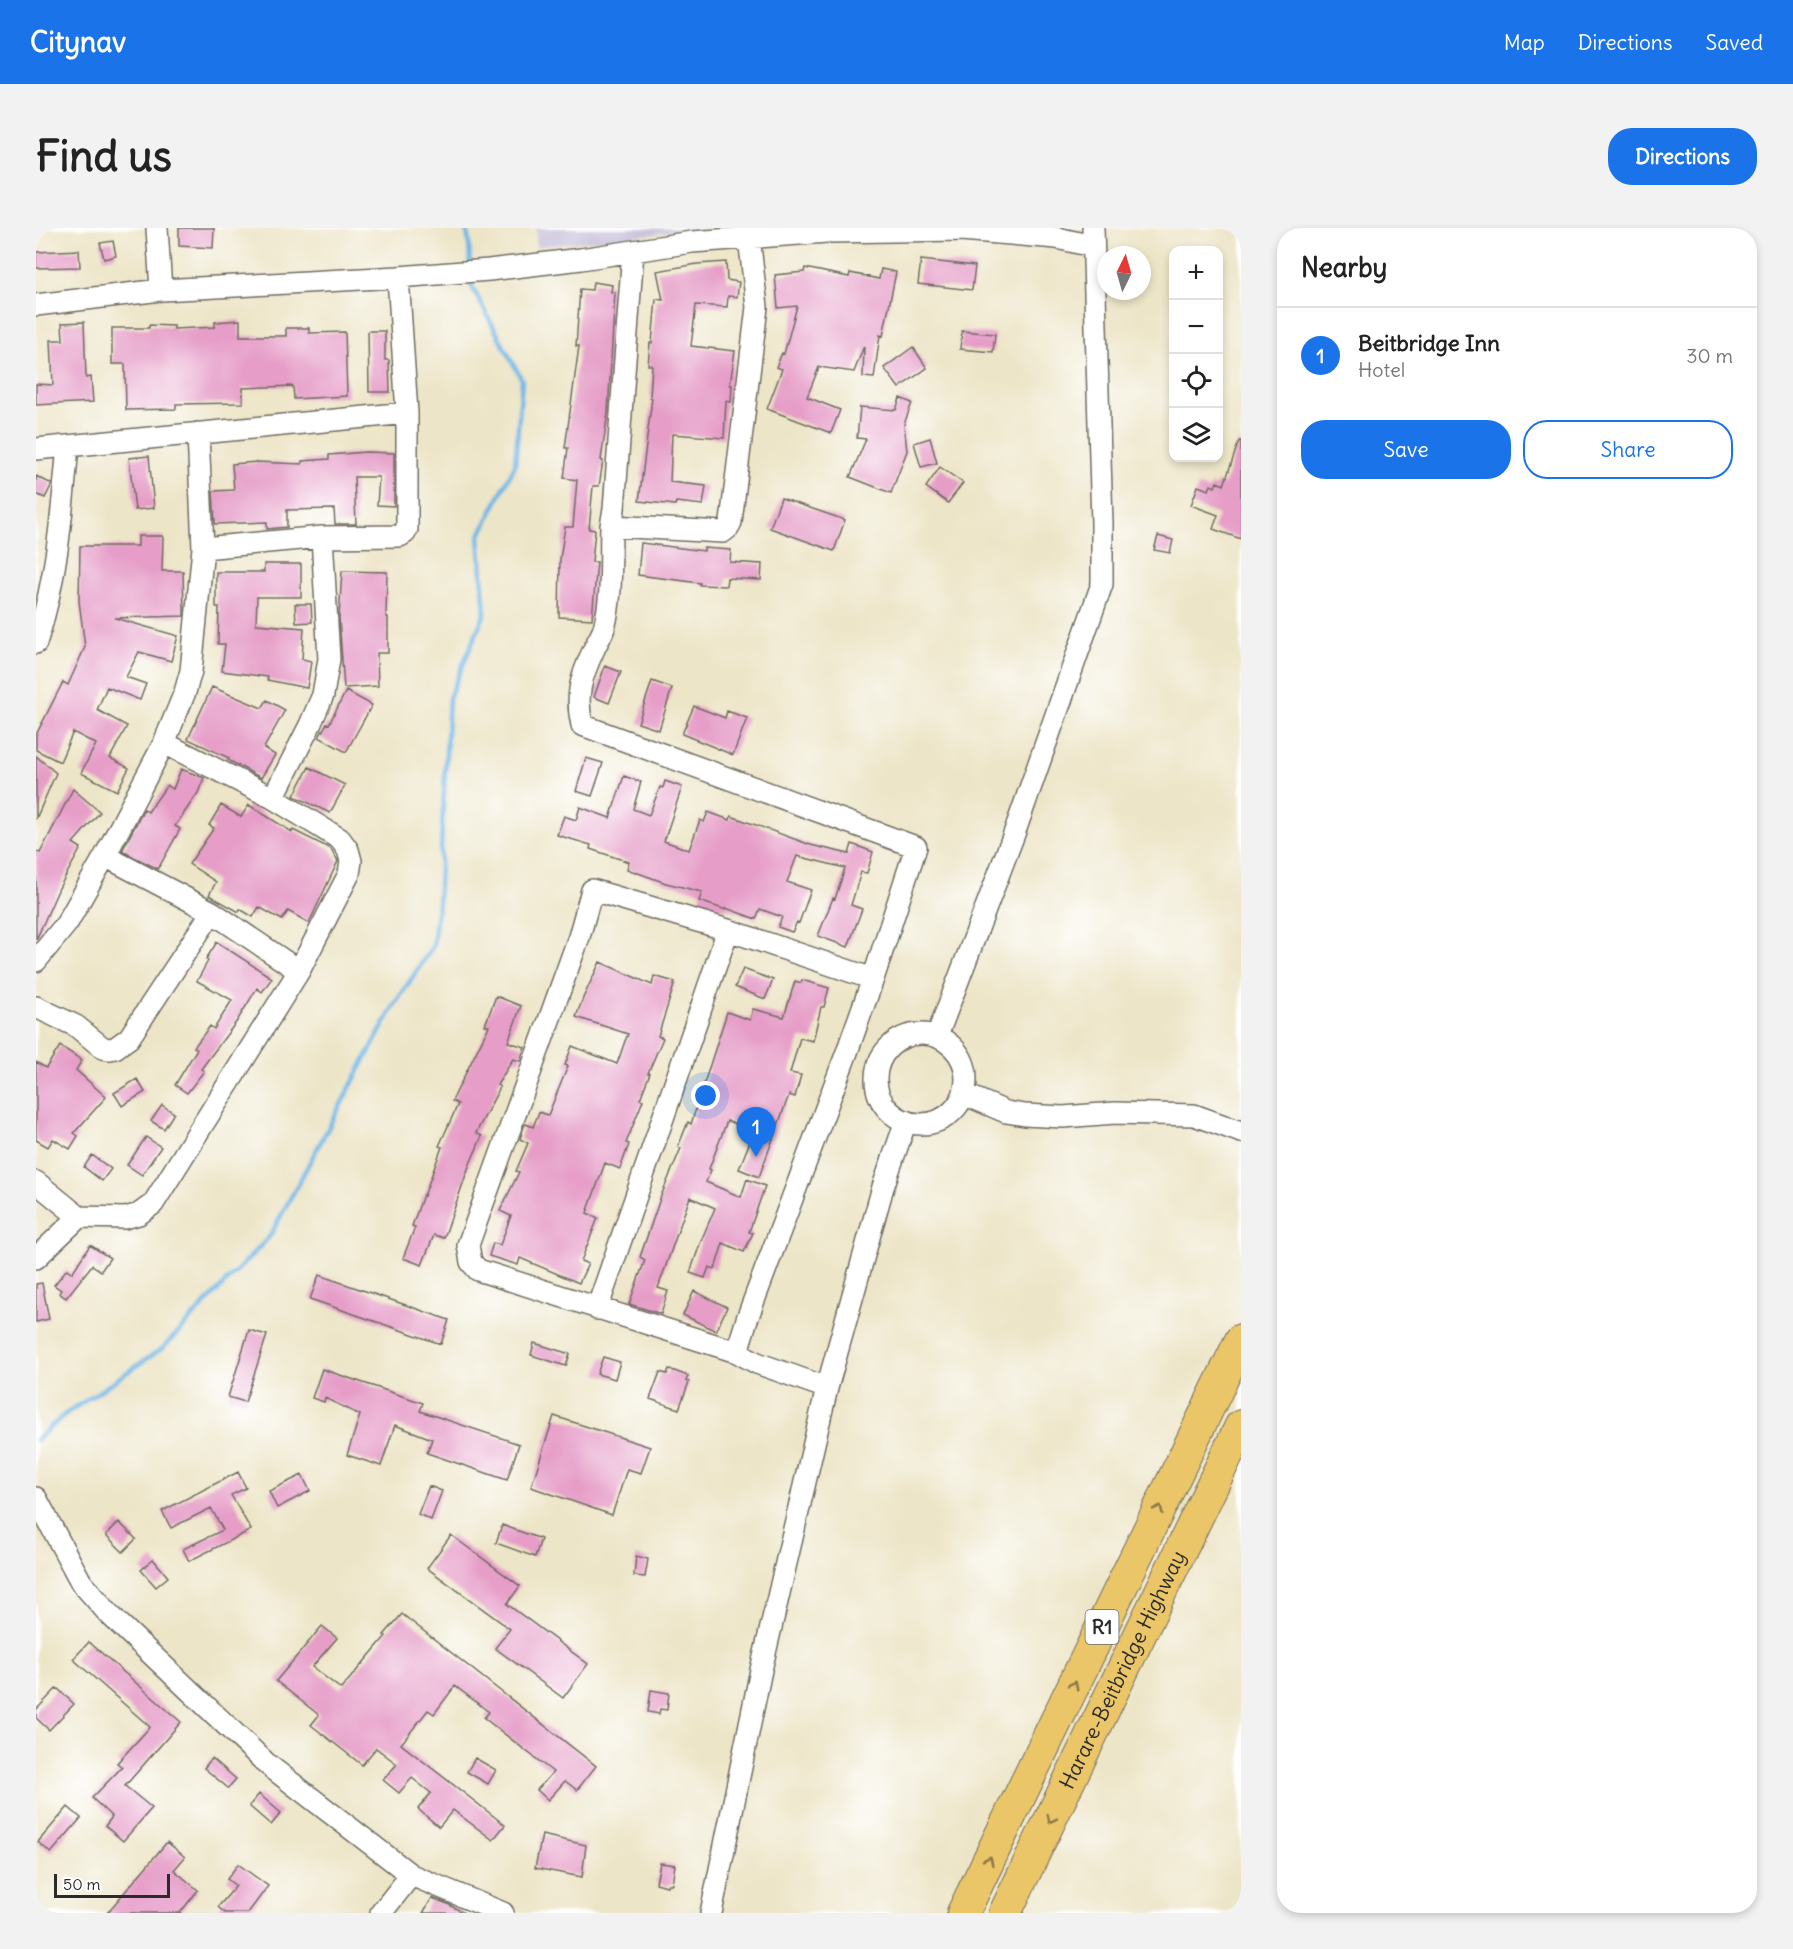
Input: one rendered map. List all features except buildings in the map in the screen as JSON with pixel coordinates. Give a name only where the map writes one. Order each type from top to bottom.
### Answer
[{"type":"highway","name":"Harare-Beitbridge Highway","points":[[963,1913],[1241,1340]]},
{"type":"highway","name":"Harare-Beitbridge Highway","points":[[1005,1913],[1241,1426]]},
{"type":"street","points":[[157,228],[161,290]]},
{"type":"street","points":[[36,305],[161,290],[489,270],[748,233],[961,229],[1057,238],[1093,237],[1102,584],[1014,834],[937,1036]]},
{"type":"street","points":[[611,526],[717,533],[723,532],[732,522],[757,308],[748,233]]},
{"type":"street","points":[[633,251],[611,526],[610,589],[604,629],[586,664],[580,687],[578,706],[582,725],[916,847],[873,979],[747,1319],[737,1352]]},
{"type":"street","points":[[203,548],[322,537],[400,536],[405,533],[408,496],[406,412],[398,277]]},
{"type":"street","points":[[36,450],[406,412]]},
{"type":"street","points":[[36,961],[67,923],[105,856],[164,743],[185,692],[191,671],[203,548],[198,433]]},
{"type":"street","points":[[36,643],[44,618],[59,543],[68,446]]},
{"type":"street","points":[[273,798],[323,695],[329,659],[322,537]]},
{"type":"street","points":[[36,1182],[79,1216],[125,1218],[139,1214],[153,1204],[299,971],[349,874],[351,861],[348,850],[340,839],[273,798],[164,743]]},
{"type":"street","points":[[105,856],[212,912],[299,971]]},
{"type":"street","points":[[827,1388],[757,1363],[737,1352],[478,1270],[471,1262],[468,1245],[579,937],[592,890],[728,930],[873,979]]},
{"type":"street","points":[[36,1007],[76,1026],[103,1048],[110,1050],[115,1048],[129,1038],[212,912]]},
{"type":"street","points":[[597,1309],[728,930]]},
{"type":"street","points":[[917,1034],[937,1036],[946,1041],[960,1055],[966,1074],[964,1094],[959,1103],[945,1117],[926,1123],[906,1121],[889,1110],[879,1093],[877,1073],[879,1063],[884,1054],[898,1040],[917,1034]]},
{"type":"street","points":[[847,1052],[879,1063]]},
{"type":"street","points":[[964,1094],[1006,1112],[1025,1115],[1064,1117],[1115,1113],[1194,1115],[1241,1132]]},
{"type":"street","points":[[711,1913],[763,1659],[827,1388],[883,1187],[906,1121]]},
{"type":"street","points":[[36,1258],[79,1216]]},
{"type":"street","points":[[36,1498],[81,1582],[109,1614],[267,1764],[411,1875],[503,1913]]},
{"type":"street","points":[[381,1913],[411,1875]]},
{"type":"shaded area","points":[[536,228],[710,228],[536,247]]},
{"type":"waterway","points":[[466,228],[470,267]]},
{"type":"waterway","points":[[36,1440],[64,1415],[163,1348],[270,1236],[395,1004],[433,946],[438,904],[449,698],[485,613],[479,537],[515,465],[522,380],[471,285],[471,278]]},
{"type":"place","name":"Beitbridge Inn","points":[[756,1157]]}]
